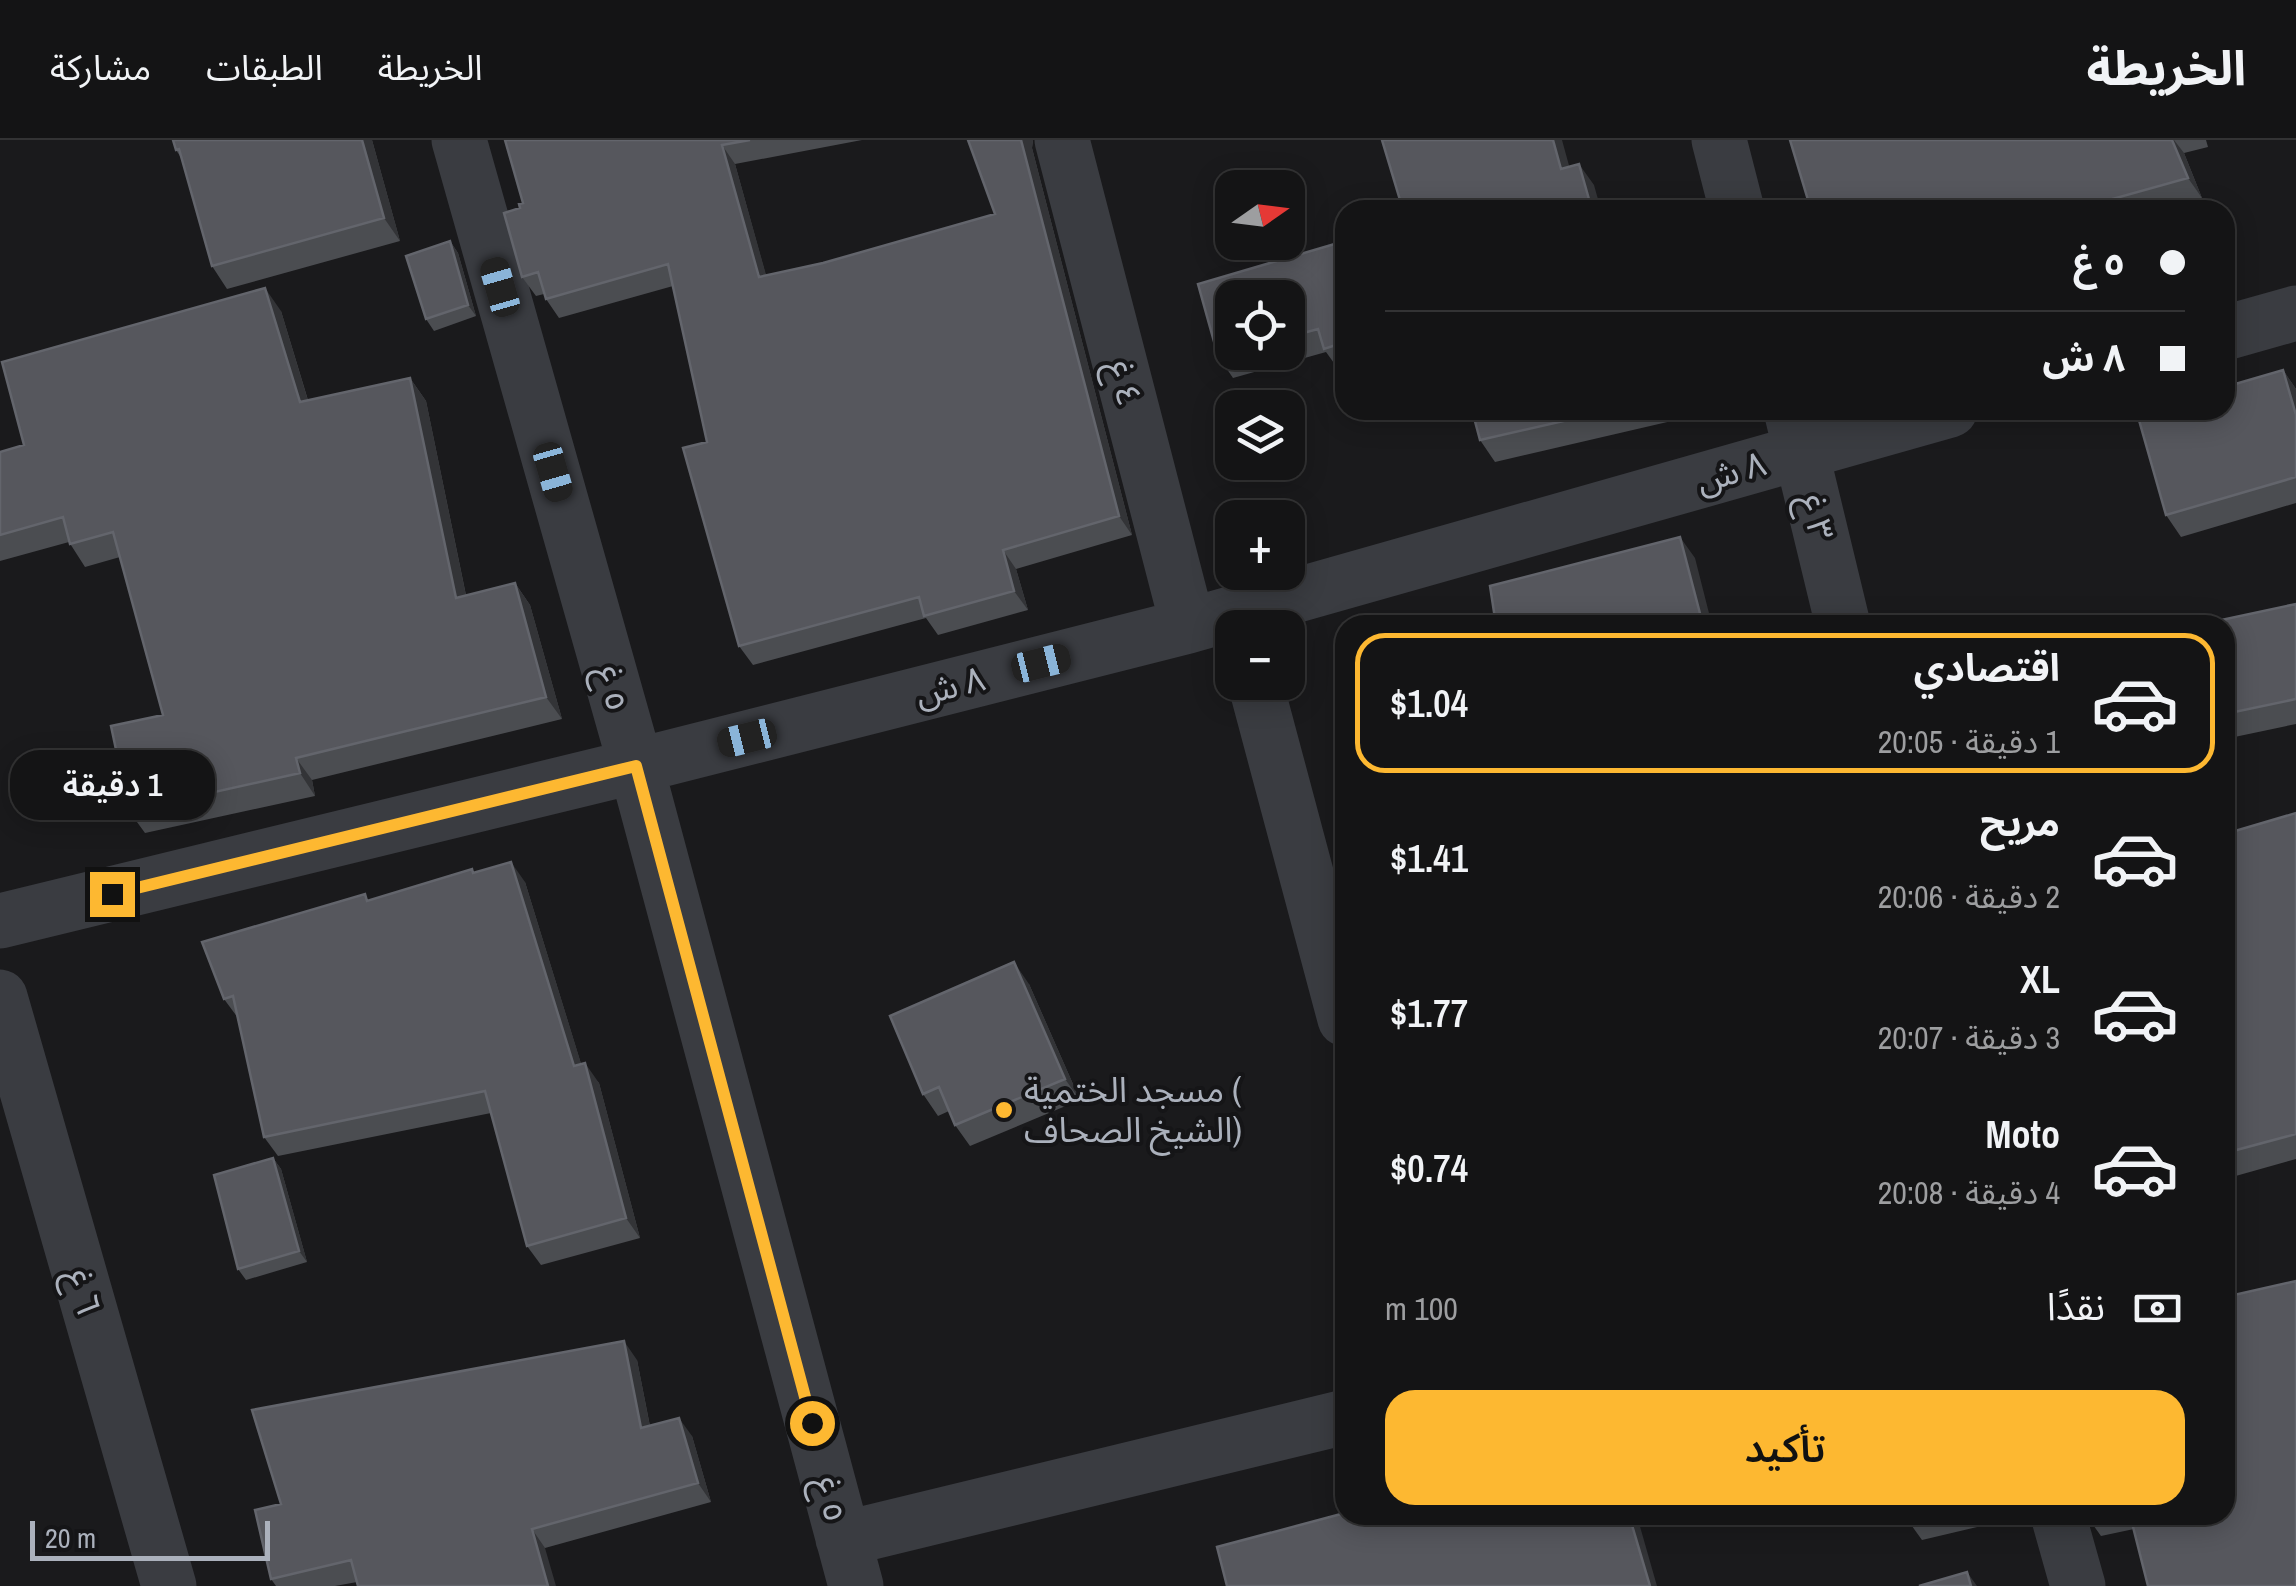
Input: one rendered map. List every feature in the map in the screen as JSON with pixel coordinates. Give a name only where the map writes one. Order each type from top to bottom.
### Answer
[{"type":"street","name":"٥ غ","points":[[458,140],[636,766],[850,1562]]},
{"type":"street","name":"٤ غ","points":[[1062,140],[1217,610]]},
{"type":"street","points":[[1718,140],[1734,200]]},
{"type":"street","points":[[2235,330],[2296,314]]},
{"type":"street","name":"٨ ش","points":[[1257,610],[1796,431],[1877,420]]},
{"type":"street","name":"٣ غ","points":[[1796,431],[1841,615]]},
{"type":"street","name":"٨ ش","points":[[0,921],[1215,623]]},
{"type":"street","points":[[1259,700],[1335,982]]},
{"type":"street","name":"٦ غ","points":[[0,997],[9,1064],[169,1586]]},
{"type":"street","points":[[850,1562],[1335,1420]]},
{"type":"street","points":[[2061,1525],[2078,1586]]},
{"type":"building","points":[[173,140],[362,140],[384,218],[212,266],[179,149],[176,150]]},
{"type":"building","points":[[505,140],[750,140],[722,145],[759,277],[995,214],[968,140],[1021,140],[1119,516],[1003,550],[1014,591],[924,616],[919,597],[739,646],[683,448],[707,442],[668,264],[546,299],[538,272],[522,277],[504,213],[520,208],[523,203]]},
{"type":"building","points":[[1382,140],[1553,140],[1561,169],[1579,164],[1589,200],[1400,200]]},
{"type":"building","points":[[1790,140],[2172,140],[2188,178],[2109,200],[1808,200]]},
{"type":"building","points":[[450,241],[468,305],[426,319],[406,256]]},
{"type":"building","points":[[1335,244],[1335,345],[1324,349],[1318,329],[1305,332],[1305,280],[1215,280],[1215,345],[1198,284],[1280,260],[1305,260],[1305,253]]},
{"type":"building","points":[[265,288],[300,402],[410,378],[456,598],[515,583],[546,697],[296,758],[300,773],[129,811],[111,726],[163,715],[113,532],[70,544],[63,517],[0,535],[0,452],[24,445],[2,362]]},
{"type":"building","points":[[2283,370],[2296,415],[2296,477],[2166,515],[2139,420],[2235,420],[2235,384]]},
{"type":"building","points":[[1475,420],[1568,420],[1480,440]]},
{"type":"building","points":[[1680,537],[1700,615],[1494,615],[1490,586]]},
{"type":"building","points":[[2296,604],[2296,699],[2235,712],[2235,617]]},
{"type":"building","points":[[2296,813],[2296,1134],[2235,1150],[2235,831]]},
{"type":"building","points":[[511,862],[574,1066],[585,1063],[626,1218],[527,1246],[485,1091],[264,1137],[233,996],[224,999],[202,942],[365,894],[367,901],[472,869],[473,873]]},
{"type":"building","points":[[1014,962],[1065,1079],[955,1125],[939,1087],[923,1094],[890,1016]]},
{"type":"building","points":[[273,1158],[299,1251],[238,1269],[214,1175]]},
{"type":"building","points":[[2296,1281],[2296,1586],[2148,1586],[2133,1525],[2235,1525],[2235,1295]]},
{"type":"building","points":[[624,1341],[641,1428],[679,1418],[698,1483],[532,1529],[548,1586],[358,1586],[351,1560],[271,1579],[255,1510],[281,1504],[252,1410]]},
{"type":"building","points":[[1335,1516],[1335,1525],[1632,1525],[1650,1586],[1227,1586],[1217,1547]]},
{"type":"building","points":[[1967,1572],[1971,1586],[1919,1586]]},
{"type":"place","name":"مسجد الختمية ( الشيخ الصحاف)","points":[[1004,1110]]},
{"type":"route","points":[[112,894],[636,766],[812,1423]]}]
